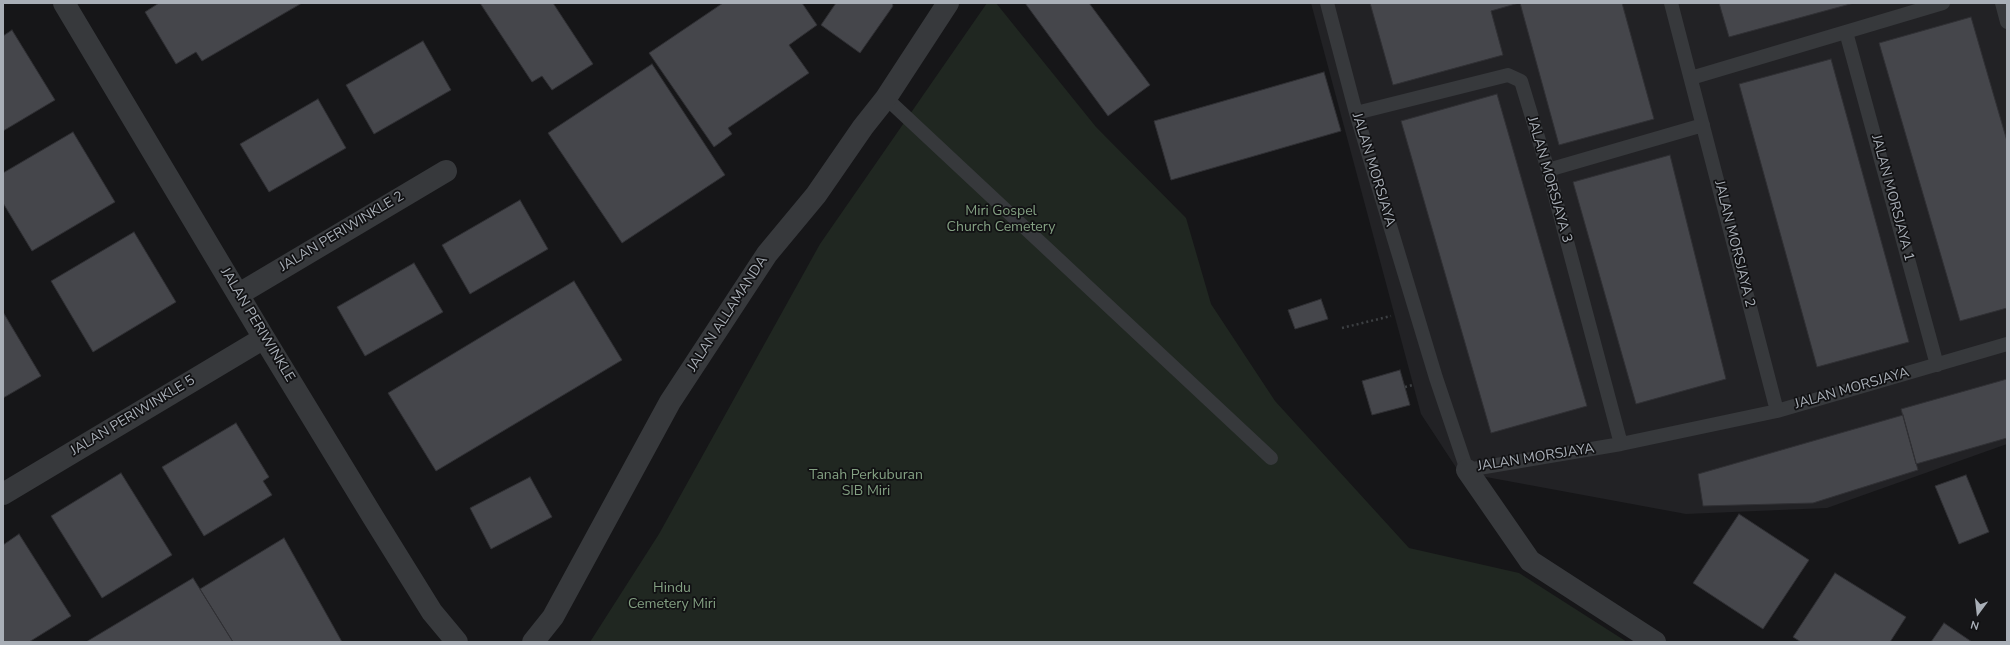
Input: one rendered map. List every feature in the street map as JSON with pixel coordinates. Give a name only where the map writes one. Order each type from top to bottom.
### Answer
[{"type":"street","name":"JALAN PERIWINKLE","points":[[64,3],[264,338],[432,612],[457,642]]},
{"type":"street","name":"JALAN ALLAMANDA","points":[[533,642],[553,617],[670,402],[767,254],[816,195],[863,126],[886,98],[948,3]]},
{"type":"street","name":"JALAN PERIWINKLE 2","points":[[239,294],[446,171]]},
{"type":"street","name":"JALAN PERIWINKLE 5","points":[[3,494],[264,338]]},
{"type":"street","points":[[1467,470],[1530,561],[1655,642]]},
{"type":"lane","name":"JALAN MORSJAYA","points":[[1327,3],[1356,113],[1415,310],[1467,470],[1621,444],[1777,411],[2007,344]]},
{"type":"lane","name":"JALAN MORSJAYA 2","points":[[1671,3],[1777,411]]},
{"type":"lane","points":[[1691,78],[1942,3]]},
{"type":"lane","points":[[2002,3],[2007,22]]},
{"type":"lane","name":"JALAN MORSJAYA 1","points":[[1846,32],[1937,365]]},
{"type":"lane","name":"JALAN MORSJAYA 3","points":[[1356,113],[1508,75],[1516,77],[1522,81],[1548,170],[1621,444]]},
{"type":"lane","points":[[886,98],[1271,458]]},
{"type":"lane","points":[[1548,170],[1703,125]]},
{"type":"path","points":[[1342,328],[1415,310]]},
{"type":"shaded area","points":[[1311,3],[2007,3],[2007,444],[1827,508],[1686,514],[1459,472],[1421,414]]},
{"type":"green space","points":[[987,3],[996,3],[1096,127],[1186,218],[1211,304],[1275,401],[1409,548],[1519,573],[1627,642],[590,642],[659,534],[820,244]]},
{"type":"building","points":[[159,3],[302,3],[202,61],[196,52],[176,64],[145,12]]},
{"type":"building","points":[[480,3],[553,3],[593,64],[552,90],[542,76],[532,82]]},
{"type":"building","points":[[723,3],[802,3],[817,25],[789,45],[809,73],[728,128],[732,134],[714,147],[649,53]]},
{"type":"building","points":[[836,3],[892,3],[893,6],[860,53],[821,25]]},
{"type":"building","points":[[1025,3],[1089,3],[1150,85],[1108,116]]},
{"type":"building","points":[[1370,3],[1519,3],[1491,11],[1503,55],[1393,85]]},
{"type":"building","points":[[1520,3],[1622,3],[1654,119],[1559,145]]},
{"type":"building","points":[[1719,3],[1854,3],[1729,37]]},
{"type":"building","points":[[1971,17],[2007,141],[2007,308],[1960,321],[1879,43]]},
{"type":"building","points":[[12,30],[55,100],[3,131],[3,36]]},
{"type":"building","points":[[423,41],[451,90],[374,134],[346,85]]},
{"type":"building","points":[[1831,59],[1909,342],[1817,367],[1739,84]]},
{"type":"building","points":[[652,64],[725,175],[622,243],[548,133]]},
{"type":"building","points":[[1324,72],[1341,131],[1171,180],[1154,121]]},
{"type":"building","points":[[1497,94],[1587,406],[1491,433],[1401,121]]},
{"type":"building","points":[[318,99],[346,148],[269,192],[240,144]]},
{"type":"building","points":[[73,132],[115,202],[32,251],[3,203],[3,173]]},
{"type":"building","points":[[1670,155],[1726,379],[1636,404],[1573,182]]},
{"type":"building","points":[[520,200],[548,249],[470,294],[442,245]]},
{"type":"building","points":[[134,232],[176,302],[93,352],[51,281]]},
{"type":"building","points":[[414,263],[443,312],[365,356],[337,307]]},
{"type":"building","points":[[574,281],[622,360],[436,471],[388,393]]},
{"type":"building","points":[[1321,299],[1328,319],[1295,329],[1288,310]]},
{"type":"building","points":[[3,312],[41,376],[3,398]]},
{"type":"building","points":[[1400,370],[1410,405],[1372,415],[1362,381]]},
{"type":"building","points":[[2007,379],[2007,438],[1916,464],[1901,409]]},
{"type":"building","points":[[1903,415],[1918,470],[1813,503],[1703,506],[1698,474]]},
{"type":"building","points":[[236,423],[269,477],[263,481],[272,495],[204,536],[162,467]]},
{"type":"building","points":[[121,473],[172,555],[102,598],[51,516]]},
{"type":"building","points":[[1966,475],[1989,532],[1959,544],[1935,486]]},
{"type":"building","points":[[530,477],[552,517],[491,549],[470,508]]},
{"type":"building","points":[[1739,514],[1809,560],[1763,629],[1693,583]]},
{"type":"building","points":[[19,534],[71,616],[29,642],[3,642],[3,545]]},
{"type":"building","points":[[284,538],[342,642],[233,642],[200,589]]},
{"type":"building","points":[[1835,573],[1906,617],[1890,642],[1801,642],[1793,637]]},
{"type":"building","points":[[193,578],[233,642],[86,642]]},
{"type":"building","points":[[1944,623],[1972,642],[1931,642]]},
{"type":"park label","name":"Miri Gospel Church Cemetery","points":[[1001,220]]},
{"type":"park label","name":"Tanah Perkuburan SIB Miri","points":[[866,484]]},
{"type":"park label","name":"Hindu Cemetery Miri","points":[[672,598]]}]
